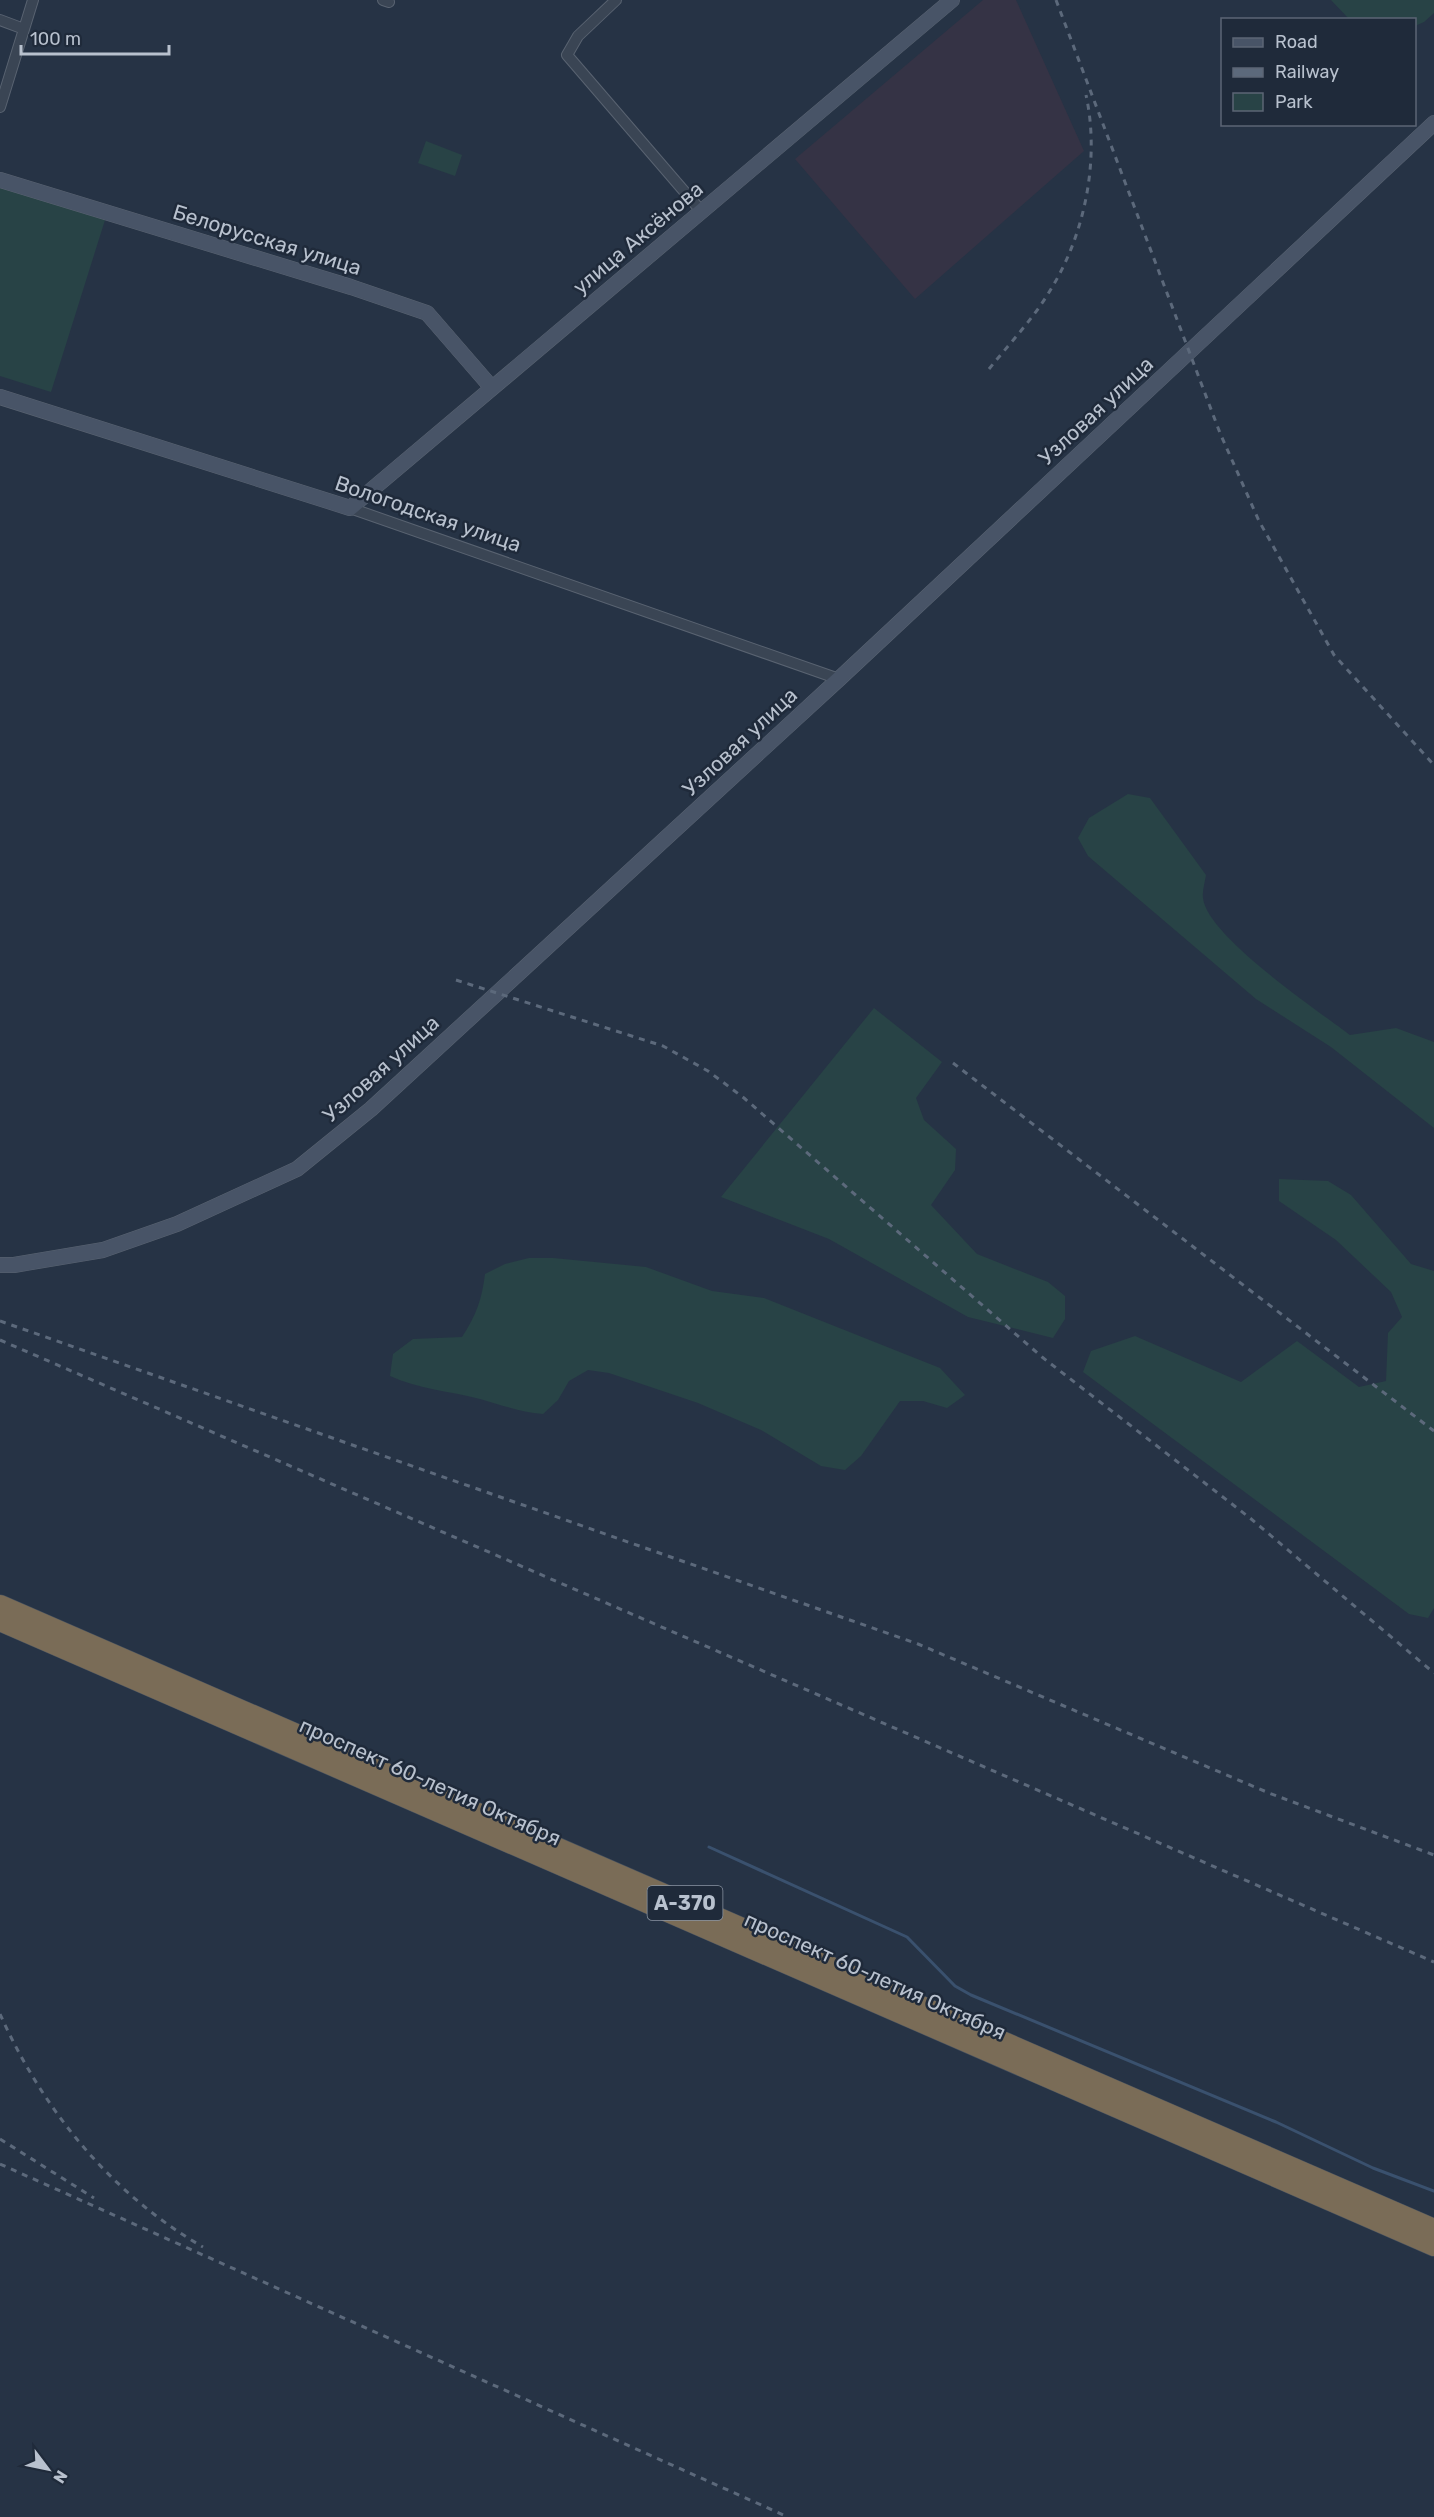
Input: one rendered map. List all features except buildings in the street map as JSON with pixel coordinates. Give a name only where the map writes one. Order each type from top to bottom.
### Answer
[{"type":"highway","name":"проспект 60-летия Октября","points":[[0,1605],[1434,2229]]},
{"type":"highway","name":"проспект 60-летия Октября","points":[[0,1621],[1434,2246]]},
{"type":"street","points":[[0,107],[33,0]]},
{"type":"street","points":[[616,0],[578,36],[567,55],[702,212]]},
{"type":"street","name":"улица Аксёнова","points":[[350,508],[952,0]]},
{"type":"street","points":[[0,20],[24,29]]},
{"type":"street","name":"Узловая улица","points":[[0,1265],[14,1265],[103,1250],[177,1224],[297,1169],[379,1101],[839,679],[1434,123]]},
{"type":"street","name":"Белорусская улица","points":[[0,180],[351,287],[427,313],[492,388]]},
{"type":"street","name":"Вологодская улица","points":[[0,397],[350,508],[839,679]]},
{"type":"shaded area","points":[[983,0],[1016,0],[1084,151],[915,299],[795,159]]},
{"type":"green space","points":[[1331,0],[1434,0],[1434,13],[1416,26],[1416,18],[1348,18]]},
{"type":"green space","points":[[426,141],[462,155],[455,176],[418,163]]},
{"type":"green space","points":[[0,187],[105,220],[51,392],[0,376]]},
{"type":"green space","points":[[1128,794],[1150,798],[1206,875],[1203,898],[1209,914],[1223,932],[1290,991],[1350,1035],[1396,1028],[1434,1042],[1434,1128],[1331,1047],[1256,999],[1088,856],[1078,838],[1089,818]]},
{"type":"green space","points":[[874,1008],[942,1062],[916,1098],[924,1120],[956,1149],[955,1170],[931,1205],[977,1254],[1048,1282],[1065,1296],[1065,1319],[1053,1338],[968,1317],[829,1239],[721,1197]]},
{"type":"green space","points":[[1279,1179],[1328,1181],[1351,1195],[1411,1264],[1434,1271],[1434,1608],[1428,1618],[1409,1614],[1083,1372],[1091,1351],[1135,1336],[1241,1382],[1297,1341],[1359,1387],[1386,1381],[1388,1333],[1402,1317],[1391,1292],[1336,1240],[1279,1201]]},
{"type":"green space","points":[[529,1258],[553,1258],[646,1267],[712,1291],[764,1298],[940,1368],[965,1395],[947,1408],[923,1401],[900,1401],[861,1456],[845,1470],[821,1466],[761,1430],[698,1403],[609,1373],[588,1370],[569,1381],[558,1400],[543,1414],[423,1387],[390,1376],[393,1354],[413,1339],[462,1337],[478,1307],[485,1274],[505,1264]]},
{"type":"waterway","points":[[709,1847],[907,1937],[955,1986],[971,1995],[1276,2122],[1373,2168],[1434,2191]]},
{"type":"railway","points":[[1056,0],[1220,433],[1259,521],[1334,655],[1434,765]]},
{"type":"railway","points":[[989,369],[1044,300],[1073,244],[1081,220],[1090,170],[1090,119],[1086,95]]},
{"type":"railway","points":[[456,980],[663,1046],[708,1071],[744,1098],[1042,1357],[1250,1518],[1434,1673]]},
{"type":"railway","points":[[953,1063],[1434,1431]]},
{"type":"railway","points":[[0,1321],[918,1644],[1269,1793],[1434,1855]]},
{"type":"railway","points":[[0,1340],[1434,1962]]},
{"type":"railway","points":[[0,2014],[37,2083],[83,2147],[139,2202],[170,2226],[203,2247]]},
{"type":"railway","points":[[0,2139],[94,2198]]},
{"type":"railway","points":[[0,2164],[788,2517]]}]
